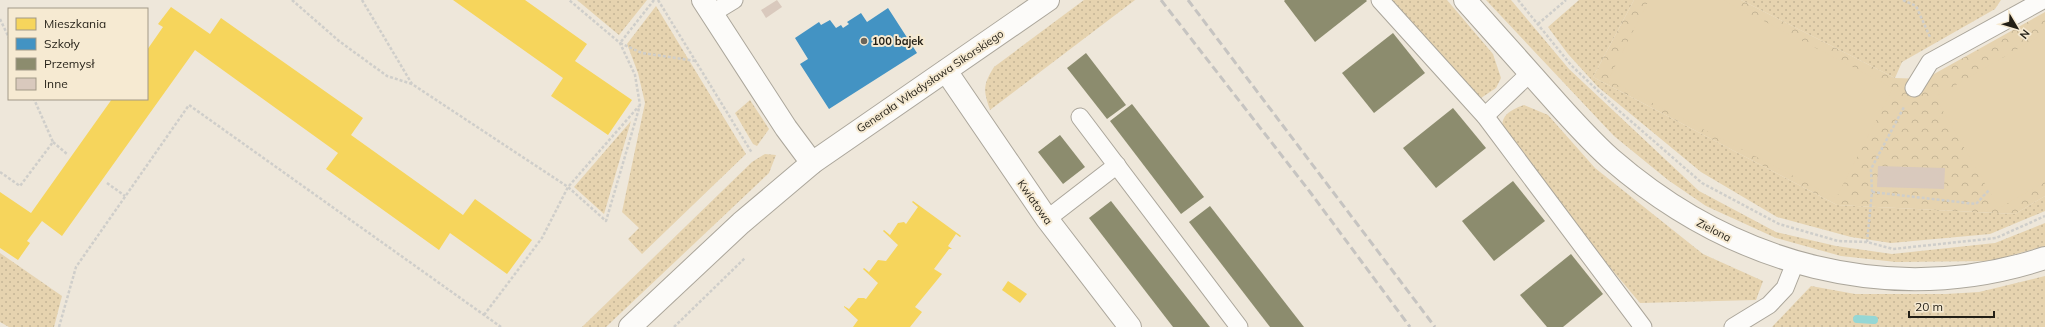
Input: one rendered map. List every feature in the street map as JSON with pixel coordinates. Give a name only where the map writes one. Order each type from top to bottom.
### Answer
[{"type":"main road","name":"Generała Władysława Sikorskiego","points":[[630,327],[741,223],[812,163],[845,138],[946,71],[1048,0]]},
{"type":"main road","name":"Zielona","points":[[1465,0],[1530,73],[1602,150],[1661,198],[1703,225],[1726,236],[1795,263],[1859,276],[1914,278],[1977,274],[2045,258]]},
{"type":"main road","points":[[707,7],[786,128],[812,163]]},
{"type":"main road","name":"Kwiatowa","points":[[946,71],[1046,219],[1130,327]]},
{"type":"lane","points":[[707,7],[734,0]]},
{"type":"lane","points":[[1380,0],[1485,116],[1642,327]]},
{"type":"lane","points":[[1914,88],[1930,62],[2043,0]]},
{"type":"lane","points":[[1485,116],[1530,73]]},
{"type":"lane","points":[[1080,117],[1239,327]]},
{"type":"lane","points":[[1046,219],[1117,165]]},
{"type":"lane","points":[[1733,327],[1769,305],[1785,288],[1795,263]]},
{"type":"path","points":[[292,0],[339,41],[387,76],[412,84],[568,187],[606,221],[640,105],[635,75],[620,43]]},
{"type":"path","points":[[362,0],[412,84]]},
{"type":"path","points":[[569,0],[620,43],[642,53],[696,61]]},
{"type":"path","points":[[620,43],[654,0]]},
{"type":"path","points":[[658,0],[752,153]]},
{"type":"path","points":[[1518,0],[1571,65],[1588,82],[1702,183],[1779,224],[1838,241],[1867,242],[1893,249],[1996,238],[2045,216]]},
{"type":"path","points":[[1538,24],[1566,0]]},
{"type":"path","points":[[1903,0],[1916,6],[1928,33]]},
{"type":"path","points":[[0,18],[8,36]]},
{"type":"path","points":[[34,100],[53,142],[67,154]]},
{"type":"path","points":[[59,327],[76,267],[189,105],[501,327]]},
{"type":"path","points":[[484,315],[542,238],[568,187],[640,105]]},
{"type":"path","points":[[0,172],[20,186],[53,142]]},
{"type":"path","points":[[107,183],[125,196]]},
{"type":"path","points":[[1872,192],[1976,204],[1989,190]]},
{"type":"path","points":[[674,327],[745,257]]},
{"type":"green space","points":[[577,0],[647,0],[619,35]]},
{"type":"green space","points":[[1084,0],[1135,0],[990,110],[985,87],[994,67]]},
{"type":"green space","points":[[1390,0],[1447,0],[1493,54],[1501,78],[1496,88],[1481,98],[1469,93]]},
{"type":"green space","points":[[1486,0],[1511,0],[1569,69],[1699,191],[1776,232],[1836,246],[1892,254],[1995,243],[2045,223],[2045,246],[1991,261],[1896,262],[1841,256],[1776,238],[1706,206],[1668,180],[1614,136]]},
{"type":"green space","points":[[1579,0],[1634,0],[1593,77],[1837,205],[2015,214],[2045,196],[2045,211],[1990,234],[1891,243],[1851,237],[1777,217],[1701,172],[1598,87],[1568,54],[1548,27]]},
{"type":"green space","points":[[1634,0],[1741,0],[1895,78],[1925,79],[2045,12],[2045,196],[2015,214],[1837,205],[1593,77]]},
{"type":"green space","points":[[1649,0],[1723,0],[1893,88],[1836,198],[1608,80]]},
{"type":"green space","points":[[1741,0],[2001,0],[1995,9],[1902,62],[1895,78]]},
{"type":"green space","points":[[656,6],[746,154],[642,254],[628,239],[639,228],[622,212],[645,103],[638,73],[627,44]]},
{"type":"green space","points":[[2045,33],[2045,182],[1999,208],[1935,97]]},
{"type":"green space","points":[[750,100],[769,129],[757,146],[753,144],[735,113]]},
{"type":"green space","points":[[1524,105],[1548,115],[1595,168],[1703,254],[1763,281],[1756,300],[1640,303],[1510,148],[1502,127],[1503,122],[1509,112]]},
{"type":"green space","points":[[631,121],[604,214],[574,187]]},
{"type":"green space","points":[[765,154],[776,155],[769,173],[606,327],[582,327],[752,162]]},
{"type":"green space","points":[[0,253],[62,296],[54,327],[9,327],[0,322]]},
{"type":"green space","points":[[2045,276],[2045,327],[1772,327],[1811,286],[1855,294],[1946,294],[1979,292]]},
{"type":"building: Mieszkania","points":[[453,0],[525,0],[587,44],[575,61],[632,100],[608,135],[551,96],[563,78]]},
{"type":"building: Mieszkania","points":[[171,7],[210,34],[221,18],[363,118],[351,135],[463,215],[475,199],[532,240],[507,274],[450,233],[439,250],[326,169],[338,153],[195,50],[62,236],[42,221],[27,241],[30,243],[18,260],[0,248],[0,192],[31,213],[111,100],[148,100],[148,49],[163,27],[158,24]]},
{"type":"building: Mieszkania","points":[[913,201],[961,236],[960,237],[956,234],[948,246],[952,249],[949,249],[934,269],[942,274],[915,307],[922,312],[910,327],[853,327],[858,320],[844,306],[849,309],[858,298],[866,299],[878,283],[863,269],[864,268],[869,272],[878,260],[886,261],[898,245],[883,231],[884,230],[890,235],[898,223],[904,222],[906,224],[918,207],[912,202]]},
{"type":"building: Mieszkania","points":[[1008,281],[1027,294],[1020,303],[1002,290]]},
{"type":"building: Szkoły","points":[[888,8],[917,53],[829,109],[800,64],[808,59],[795,38],[819,22],[821,25],[830,20],[836,28],[841,25],[843,28],[849,24],[847,22],[861,13],[867,22]]},
{"type":"building: Przemysł","points":[[1284,1],[1367,1],[1315,42]]},
{"type":"building: Przemysł","points":[[1393,33],[1425,73],[1374,113],[1342,73]]},
{"type":"building: Przemysł","points":[[1086,53],[1126,105],[1107,119],[1067,68]]},
{"type":"building: Przemysł","points":[[1132,104],[1204,197],[1181,214],[1110,121]]},
{"type":"building: Przemysł","points":[[1453,108],[1486,148],[1436,188],[1403,148]]},
{"type":"building: Przemysł","points":[[1060,135],[1085,167],[1063,184],[1038,152]]},
{"type":"building: Przemysł","points":[[1513,181],[1545,221],[1494,261],[1462,221]]},
{"type":"building: Przemysł","points":[[1111,201],[1210,327],[1173,327],[1089,218]]},
{"type":"building: Przemysł","points":[[1210,206],[1304,327],[1270,327],[1189,222]]},
{"type":"building: Przemysł","points":[[1571,254],[1603,294],[1563,327],[1547,327],[1520,295]]},
{"type":"building: Inne","points":[[777,0],[782,7],[766,18],[761,10]]},
{"type":"building: Inne","points":[[1878,166],[1945,168],[1944,189],[1877,187]]},
{"type":"waterway","points":[[1857,319],[1874,320]]},
{"type":"railway","points":[[1161,0],[1310,192],[1410,327]]},
{"type":"railway","points":[[1188,0],[1435,327]]},
{"type":"place","name":"100 bajek","points":[[864,41]]}]
